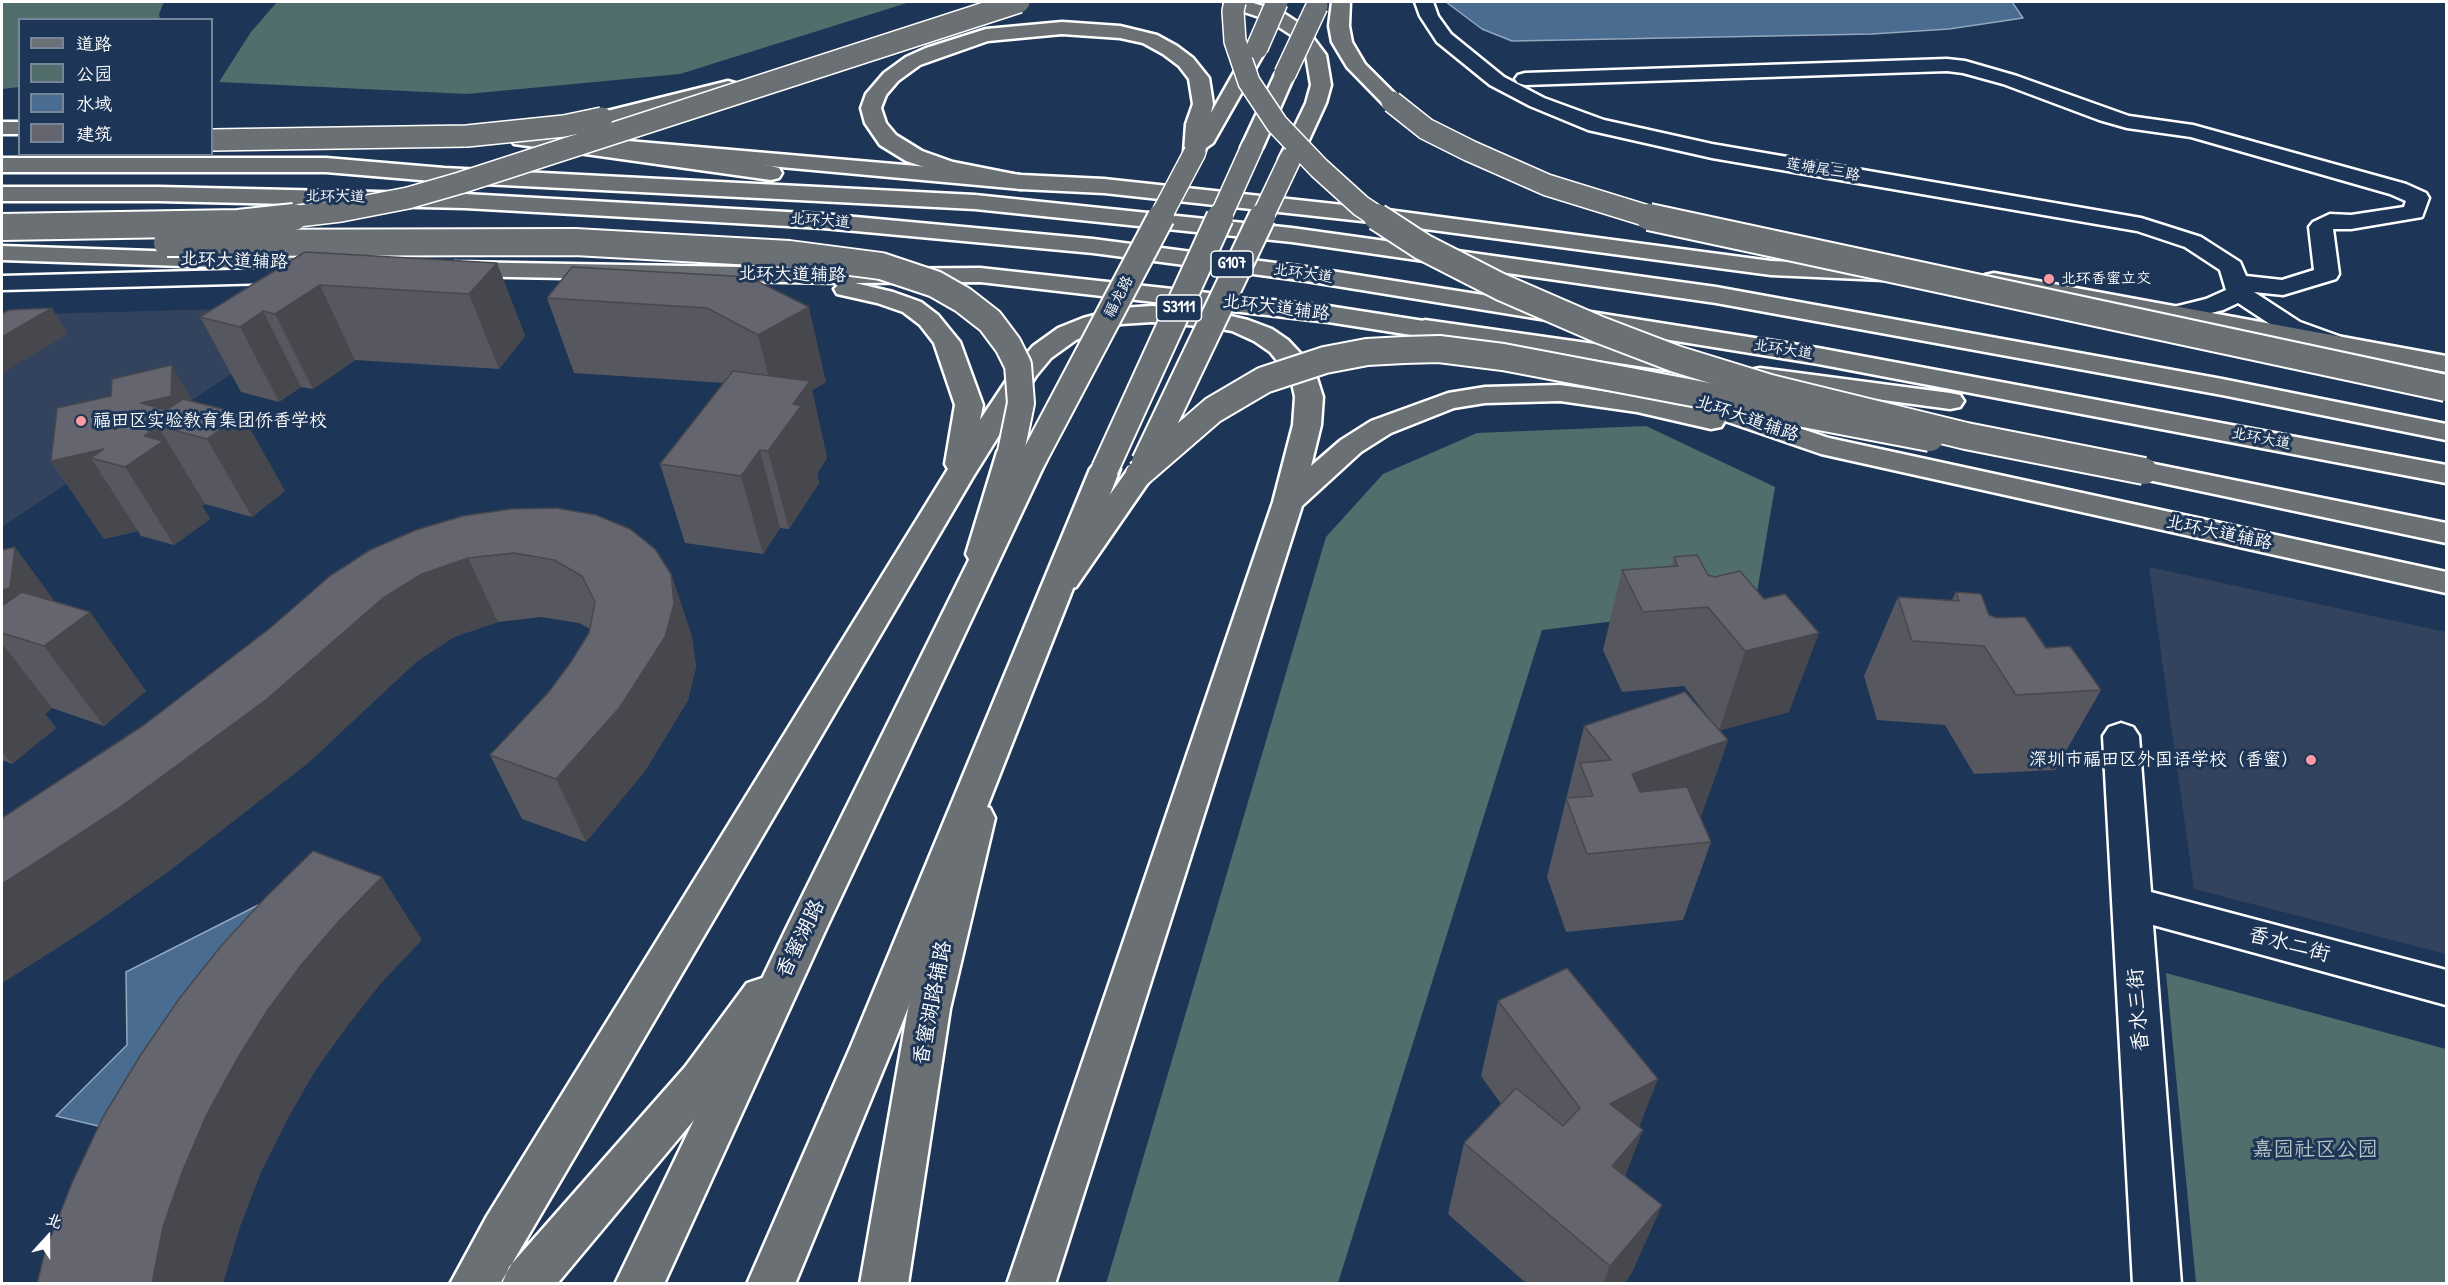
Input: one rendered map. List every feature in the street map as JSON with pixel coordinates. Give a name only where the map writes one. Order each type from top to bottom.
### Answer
[{"type":"main road","points":[[213,140],[467,136],[564,126],[710,92],[986,4],[1004,2]]},
{"type":"main road","points":[[2,227],[238,223],[341,211],[408,198],[1019,2]]},
{"type":"main road","points":[[771,1284],[872,1046],[1049,604],[1139,474],[1290,159],[1316,103],[1321,85],[1320,69],[1316,55],[1298,31],[1283,21],[1234,2],[1235,41],[1245,72],[1249,82],[1277,124],[1319,168],[1361,206],[1423,246],[1501,287],[1600,330],[1676,359],[1770,388],[1966,436],[2446,532]]},
{"type":"main road","name":"福龙路","points":[[967,597],[1022,455],[1195,152],[1222,112],[1257,48],[1277,2]]},
{"type":"main road","points":[[1341,2],[1342,42],[1357,67],[1392,102],[1426,129],[1470,151],[1548,184],[1654,218],[2446,388]]},
{"type":"main road","name":"S3111","points":[[1049,604],[1105,469],[1319,4]]},
{"type":"main road","points":[[1021,182],[948,168],[914,156],[888,140],[876,123],[871,108],[876,94],[891,77],[913,61],[933,51],[986,35],[1062,28],[1120,32],[1150,39],[1170,50],[1186,62],[1199,78],[1203,104],[1197,124],[1195,152]]},
{"type":"main road","points":[[2,128],[18,128]]},
{"type":"main road","points":[[213,130],[522,139],[779,159],[1021,182],[1104,186],[1380,216],[1771,268],[1932,275],[2007,281],[2446,364]]},
{"type":"main road","points":[[522,139],[975,202]]},
{"type":"main road","points":[[2,143],[18,142]]},
{"type":"main road","name":"北环大道","points":[[2,165],[326,165],[444,175],[975,202],[1292,235],[1705,293],[2199,382],[2446,432]]},
{"type":"main road","name":"北环大道","points":[[2,194],[158,194],[465,201],[823,221],[1070,244],[1294,272],[1818,356],[2446,474]]},
{"type":"main road","points":[[2,245],[575,242],[789,254],[881,266],[934,284],[963,300],[990,321],[1008,345],[1018,365],[1022,455]]},
{"type":"main road","name":"北环大道辅路","points":[[2,253],[360,270]]},
{"type":"main road","name":"北环大道辅路","points":[[430,269],[858,276],[980,275],[1328,314],[1425,328],[1602,367],[1821,445],[2446,583]]},
{"type":"main road","points":[[686,273],[855,290],[912,307],[929,320],[947,342],[969,405],[957,477]]},
{"type":"main road","points":[[474,1284],[509,1222],[957,477],[1025,372],[1042,352],[1067,334],[1092,323],[1122,316],[1183,315],[1239,325],[1263,335],[1293,360],[1304,378],[1309,397],[1307,424],[1288,502],[1031,1284]]},
{"type":"main road","points":[[1425,328],[1984,406],[2106,409]]},
{"type":"main road","points":[[1139,474],[1213,410],[1264,380],[1325,360],[1367,352],[1404,350],[1439,350],[1503,357],[1910,434],[2144,471]]},
{"type":"main road","points":[[1288,502],[1351,446],[1381,427],[1448,401],[1485,395],[1523,393],[1595,397],[1637,404],[1821,445]]},
{"type":"main road","name":"香蜜湖路","points":[[639,1284],[806,930],[967,597]]},
{"type":"main road","name":"香蜜湖路辅路","points":[[884,1284],[929,1009],[1001,726]]},
{"type":"main road","points":[[526,1284],[700,1081],[753,1010],[806,930]]},
{"type":"street","name":"莲塘尾三路","points":[[1424,2],[1429,16],[1444,38],[1497,81],[1537,102],[1596,125],[1691,147],[2141,225],[2193,242],[2216,255],[2231,267],[2238,288]]},
{"type":"street","points":[[1525,79],[1947,65],[2001,77],[2127,122],[2193,131],[2398,189],[2418,198],[2414,212],[2351,222],[2330,221],[2320,226],[2327,274],[2283,288],[2238,288],[2214,305],[2179,313]]},
{"type":"street","points":[[2,283],[360,270]]},
{"type":"street","points":[[2238,288],[2291,327],[2340,345]]},
{"type":"street","name":"香水三街","points":[[2121,736],[2157,1284]]},
{"type":"street","name":"香水二街","points":[[2132,903],[2446,987]]},
{"type":"shaded area","name":"福田区实验教育集团侨香学校","points":[[333,306],[2,527],[2,315]]},
{"type":"shaded area","name":"深圳市福田区外国语学校（香蜜）","points":[[2149,567],[2446,632],[2446,954],[2194,889]]},
{"type":"green space","points":[[2,2],[164,2],[160,18],[18,18],[18,87],[2,89]]},
{"type":"green space","points":[[277,2],[910,2],[680,74],[467,94],[219,82],[251,32]]},
{"type":"green space","points":[[1646,426],[1775,487],[1755,604],[1542,630],[1338,1283],[1106,1284],[1326,537],[1383,474],[1477,433]]},
{"type":"green space","name":"嘉园社区公园","points":[[2166,973],[2446,1049],[2446,1283],[2196,1283]]},
{"type":"water","points":[[1446,2],[2012,2],[2023,18],[1949,29],[1872,34],[1512,41],[1482,29]]},
{"type":"water","points":[[288,890],[132,1134],[56,1116],[127,1045],[126,972]]},
{"type":"building","points":[[305,252],[497,263],[469,294],[320,285],[275,314],[263,311],[240,327],[200,317]]},
{"type":"building","points":[[572,267],[749,277],[809,307],[758,335],[707,308],[547,298]]},
{"type":"building","points":[[52,308],[2,337],[2,314],[9,310]]},
{"type":"building","points":[[172,365],[171,396],[141,403],[166,410],[183,399],[242,414],[207,439],[158,426],[144,436],[163,441],[125,467],[91,458],[104,449],[51,461],[57,408],[111,396],[112,379]]},
{"type":"building","points":[[733,371],[810,381],[793,404],[801,406],[768,451],[760,450],[741,476],[660,464]]},
{"type":"building","points":[[556,508],[596,515],[630,529],[655,549],[671,574],[674,604],[665,637],[620,707],[556,779],[490,755],[548,693],[571,662],[589,633],[595,602],[582,576],[554,560],[514,553],[468,558],[422,574],[383,598],[267,699],[119,808],[2,884],[2,818],[144,725],[269,629],[330,576],[370,550],[416,530],[463,516],[511,509]]},
{"type":"building","points":[[15,547],[10,588],[2,590],[2,550]]},
{"type":"building","points":[[1697,555],[1708,575],[1715,577],[1740,571],[1764,599],[1785,594],[1819,633],[1745,651],[1708,607],[1643,612],[1622,570],[1678,566],[1674,557]]},
{"type":"building","points":[[22,592],[90,612],[44,646],[2,633],[2,606]]},
{"type":"building","points":[[1956,592],[1981,594],[1989,615],[1997,618],[2025,617],[2046,648],[2070,646],[2101,690],[2016,695],[1984,646],[1912,641],[1898,597],[1959,601]]},
{"type":"building","points":[[1685,692],[1728,740],[1632,774],[1640,792],[1687,787],[1711,842],[1587,854],[1566,798],[1593,796],[1580,763],[1611,760],[1584,726]]},
{"type":"building","points":[[313,851],[382,877],[339,921],[302,964],[267,1011],[236,1061],[207,1114],[183,1170],[163,1227],[152,1284],[37,1284],[45,1252],[72,1183],[103,1117],[140,1056],[179,999],[221,946]]},
{"type":"building","points":[[1567,968],[1658,1079],[1610,1104],[1643,1130],[1612,1166],[1662,1205],[1610,1266],[1464,1143],[1516,1088],[1563,1126],[1580,1108],[1498,1001]]},
{"type":"place","name":"北环香蜜立交","points":[[2049,279]]},
{"type":"place","name":"福田区实验教育集团侨香学校","points":[[81,421]]},
{"type":"place","name":"深圳市福田区外国语学校（香蜜）","points":[[2311,760]]}]
